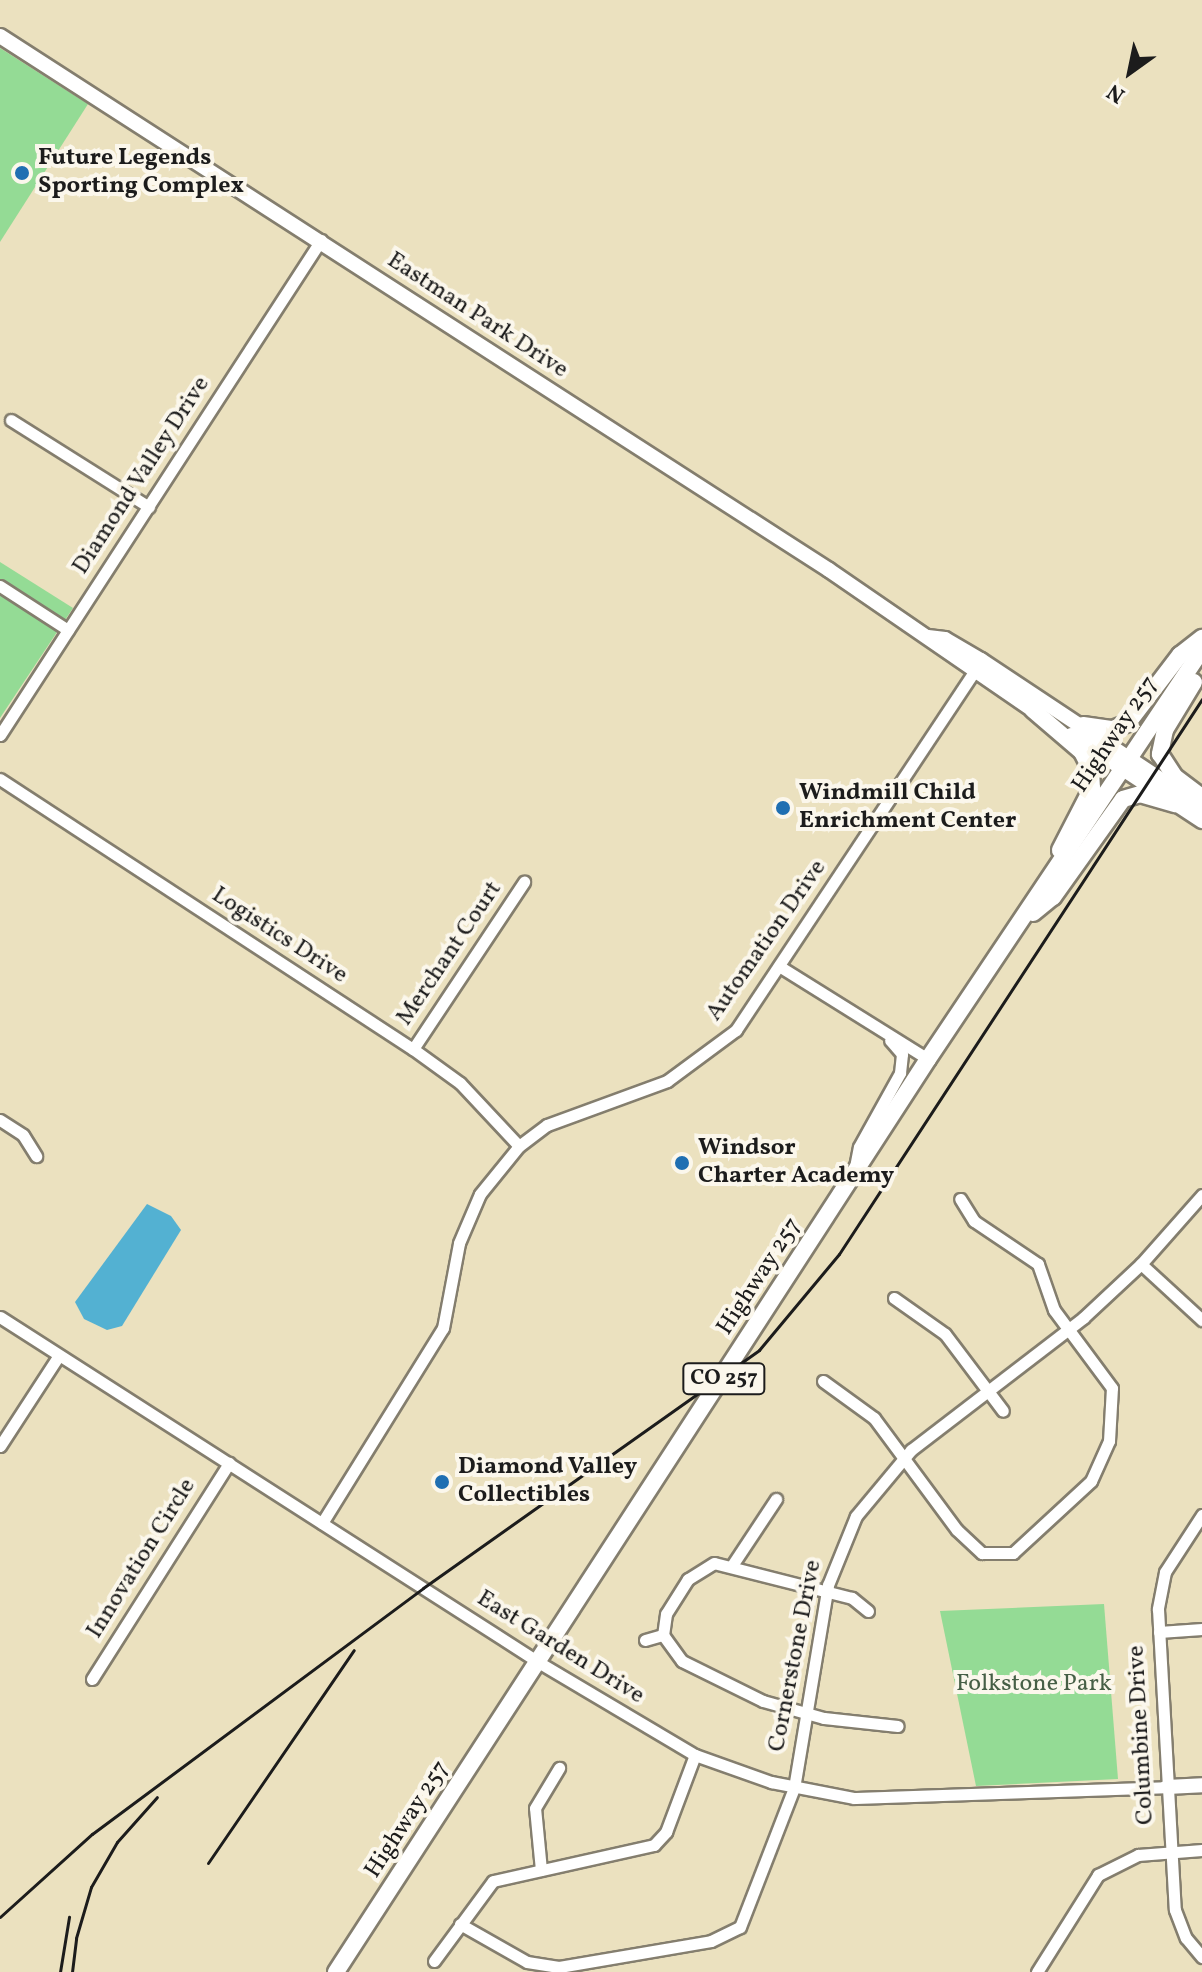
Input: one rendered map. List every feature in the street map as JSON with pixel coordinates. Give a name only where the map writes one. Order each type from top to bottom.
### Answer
[{"type":"main road","points":[[1083,725],[1113,729],[1128,723],[1180,655],[1202,638]]},
{"type":"main road","name":"Highway 257","points":[[336,1972],[540,1663],[928,1059],[1202,650]]},
{"type":"main road","points":[[1202,669],[1165,730],[1160,754],[1175,777],[1202,797]]},
{"type":"main road","points":[[1033,710],[1082,752],[1093,779],[1065,835],[1055,869]]},
{"type":"main road","points":[[1020,925],[1053,897],[1123,799],[1140,794],[1176,804]]},
{"type":"street","name":"Eastman Park Drive","points":[[0,36],[321,240],[928,637],[945,639],[1083,725],[1126,764],[1202,821]]},
{"type":"street","name":"Diamond Valley Drive","points":[[0,735],[321,240]]},
{"type":"street","points":[[11,420],[149,507]]},
{"type":"street","points":[[0,586],[68,630]]},
{"type":"street","name":"Eastman Park Drive","points":[[928,637],[933,646],[1033,710],[1202,807]]},
{"type":"street","name":"Automation Drive","points":[[322,1523],[432,1351],[447,1313],[459,1243],[480,1194],[519,1146],[547,1125],[667,1081],[690,1067],[736,1030],[974,672]]},
{"type":"street","name":"Logistics Drive","points":[[0,779],[413,1049],[460,1083],[519,1146]]},
{"type":"street","name":"Merchant Court","points":[[413,1049],[524,882]]},
{"type":"street","points":[[779,966],[928,1059]]},
{"type":"street","points":[[853,1177],[859,1147],[902,1066],[902,1054],[887,1036]]},
{"type":"street","points":[[0,1120],[23,1135],[36,1156]]},
{"type":"street","name":"Cornerstone Drive","points":[[460,1924],[527,1962],[559,1967],[725,1937],[745,1920],[794,1788],[826,1593],[856,1516],[903,1457],[1069,1329],[1141,1264],[1202,1195]]},
{"type":"street","points":[[823,1381],[868,1411],[975,1550],[1004,1556],[1017,1550],[1091,1481],[1109,1441],[1112,1388],[1052,1305],[1038,1264],[974,1221],[960,1199]]},
{"type":"street","points":[[1141,1264],[1200,1314]]},
{"type":"street","points":[[894,1298],[945,1334],[1003,1411]]},
{"type":"street","name":"East Garden Drive","points":[[0,1317],[540,1663],[695,1755],[794,1788],[883,1800],[1167,1787]]},
{"type":"street","points":[[0,1446],[59,1355]]},
{"type":"street","name":"Innovation Circle","points":[[92,1679],[229,1463]]},
{"type":"street","points":[[733,1564],[776,1499]]},
{"type":"street","name":"Columbine Drive","points":[[1202,1515],[1161,1583],[1159,1632],[1175,1910],[1186,1938],[1202,1957]]},
{"type":"street","points":[[868,1611],[852,1598],[772,1580],[733,1564],[714,1563],[695,1572],[666,1614],[663,1635],[676,1655],[692,1667],[806,1714],[898,1726]]},
{"type":"street","points":[[1159,1632],[1202,1629]]},
{"type":"street","points":[[645,1640],[663,1635]]},
{"type":"street","points":[[434,1961],[493,1881],[654,1845],[666,1832],[695,1755]]},
{"type":"street","points":[[541,1870],[535,1808],[559,1768]]},
{"type":"street","points":[[1167,1787],[1202,1785]]},
{"type":"street","points":[[1037,1972],[1098,1875],[1127,1858],[1202,1850]]},
{"type":"green space","name":"Future Legends Sporting Complex","points":[[0,48],[88,104],[0,242]]},
{"type":"green space","points":[[0,562],[73,608],[0,718]]},
{"type":"green space","name":"Folkstone Park","points":[[1104,1604],[1118,1779],[976,1786],[940,1611]]},
{"type":"water","points":[[147,1204],[171,1216],[181,1230],[122,1326],[107,1330],[84,1319],[75,1302]]},
{"type":"railway","points":[[0,1917],[92,1834],[423,1588],[759,1350],[839,1254],[1202,699]]},
{"type":"railway","points":[[208,1863],[354,1650]]},
{"type":"railway","points":[[72,1972],[76,1938],[91,1887],[117,1842],[157,1797]]},
{"type":"railway","points":[[60,1972],[69,1917]]},
{"type":"place","name":"Future Legends Sporting Complex","points":[[22,173]]},
{"type":"place","name":"Windmill Child Enrichment Center","points":[[783,808]]},
{"type":"place","name":"Windsor Charter Academy","points":[[682,1163]]},
{"type":"place","name":"Diamond Valley Collectibles","points":[[442,1482]]}]
